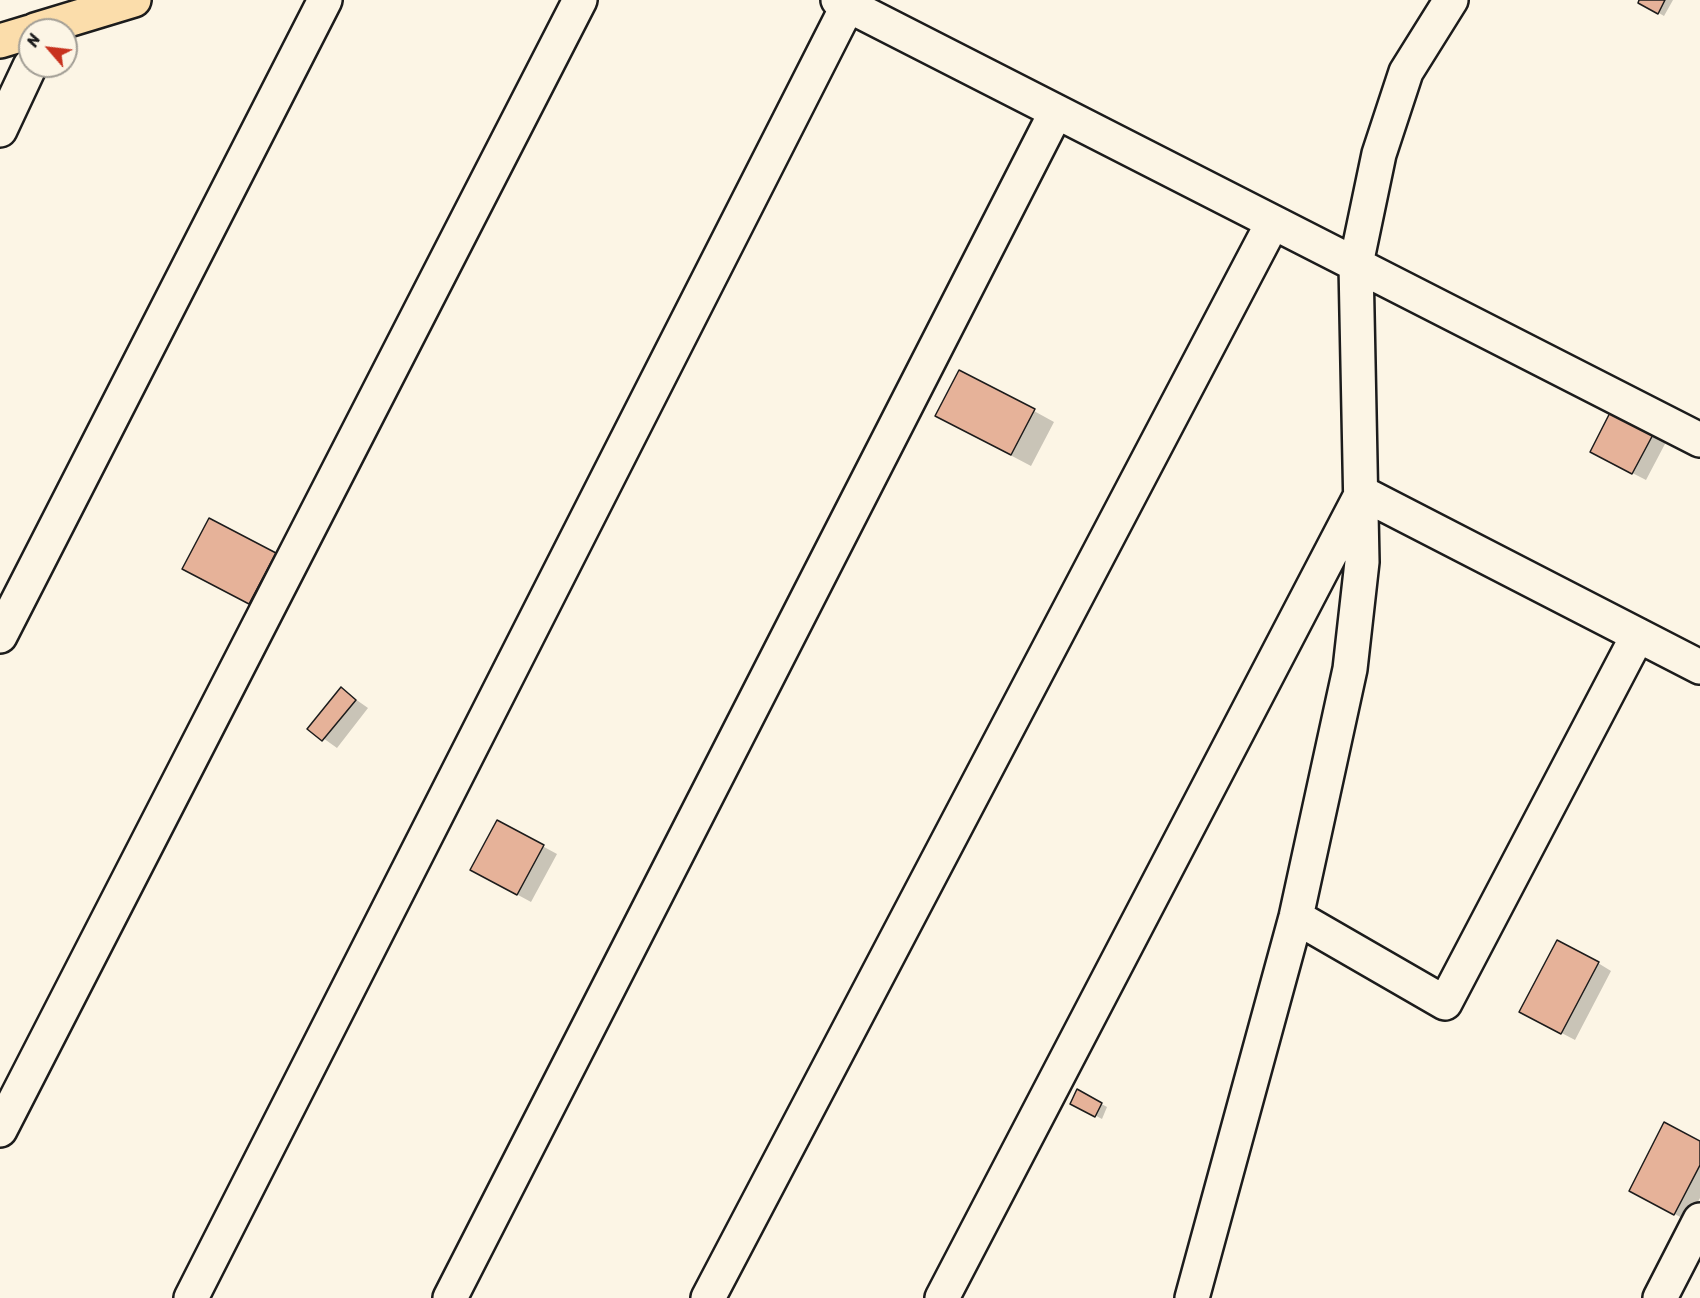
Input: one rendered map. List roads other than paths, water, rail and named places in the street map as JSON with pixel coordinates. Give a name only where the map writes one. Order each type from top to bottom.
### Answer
[{"type":"highway","points":[[76,18],[134,0]]},
{"type":"highway","points":[[0,41],[18,36]]},
{"type":"street","points":[[0,636],[325,0]]},
{"type":"street","points":[[0,1130],[580,0]]},
{"type":"street","points":[[1192,1298],[1296,917],[1350,669],[1362,562],[1356,264],[1379,154],[1406,72],[1450,0]]},
{"type":"street","points":[[191,1298],[843,2],[1700,440]]},
{"type":"street","points":[[0,130],[24,78]]},
{"type":"street","points":[[450,1298],[1056,112]]},
{"type":"street","points":[[708,1298],[1273,222]]},
{"type":"street","points":[[1362,494],[1700,667]]},
{"type":"street","points":[[942,1298],[1362,494]]},
{"type":"street","points":[[1296,917],[1444,1003],[1638,635]]},
{"type":"street","points":[[1660,1298],[1700,1220]]}]
